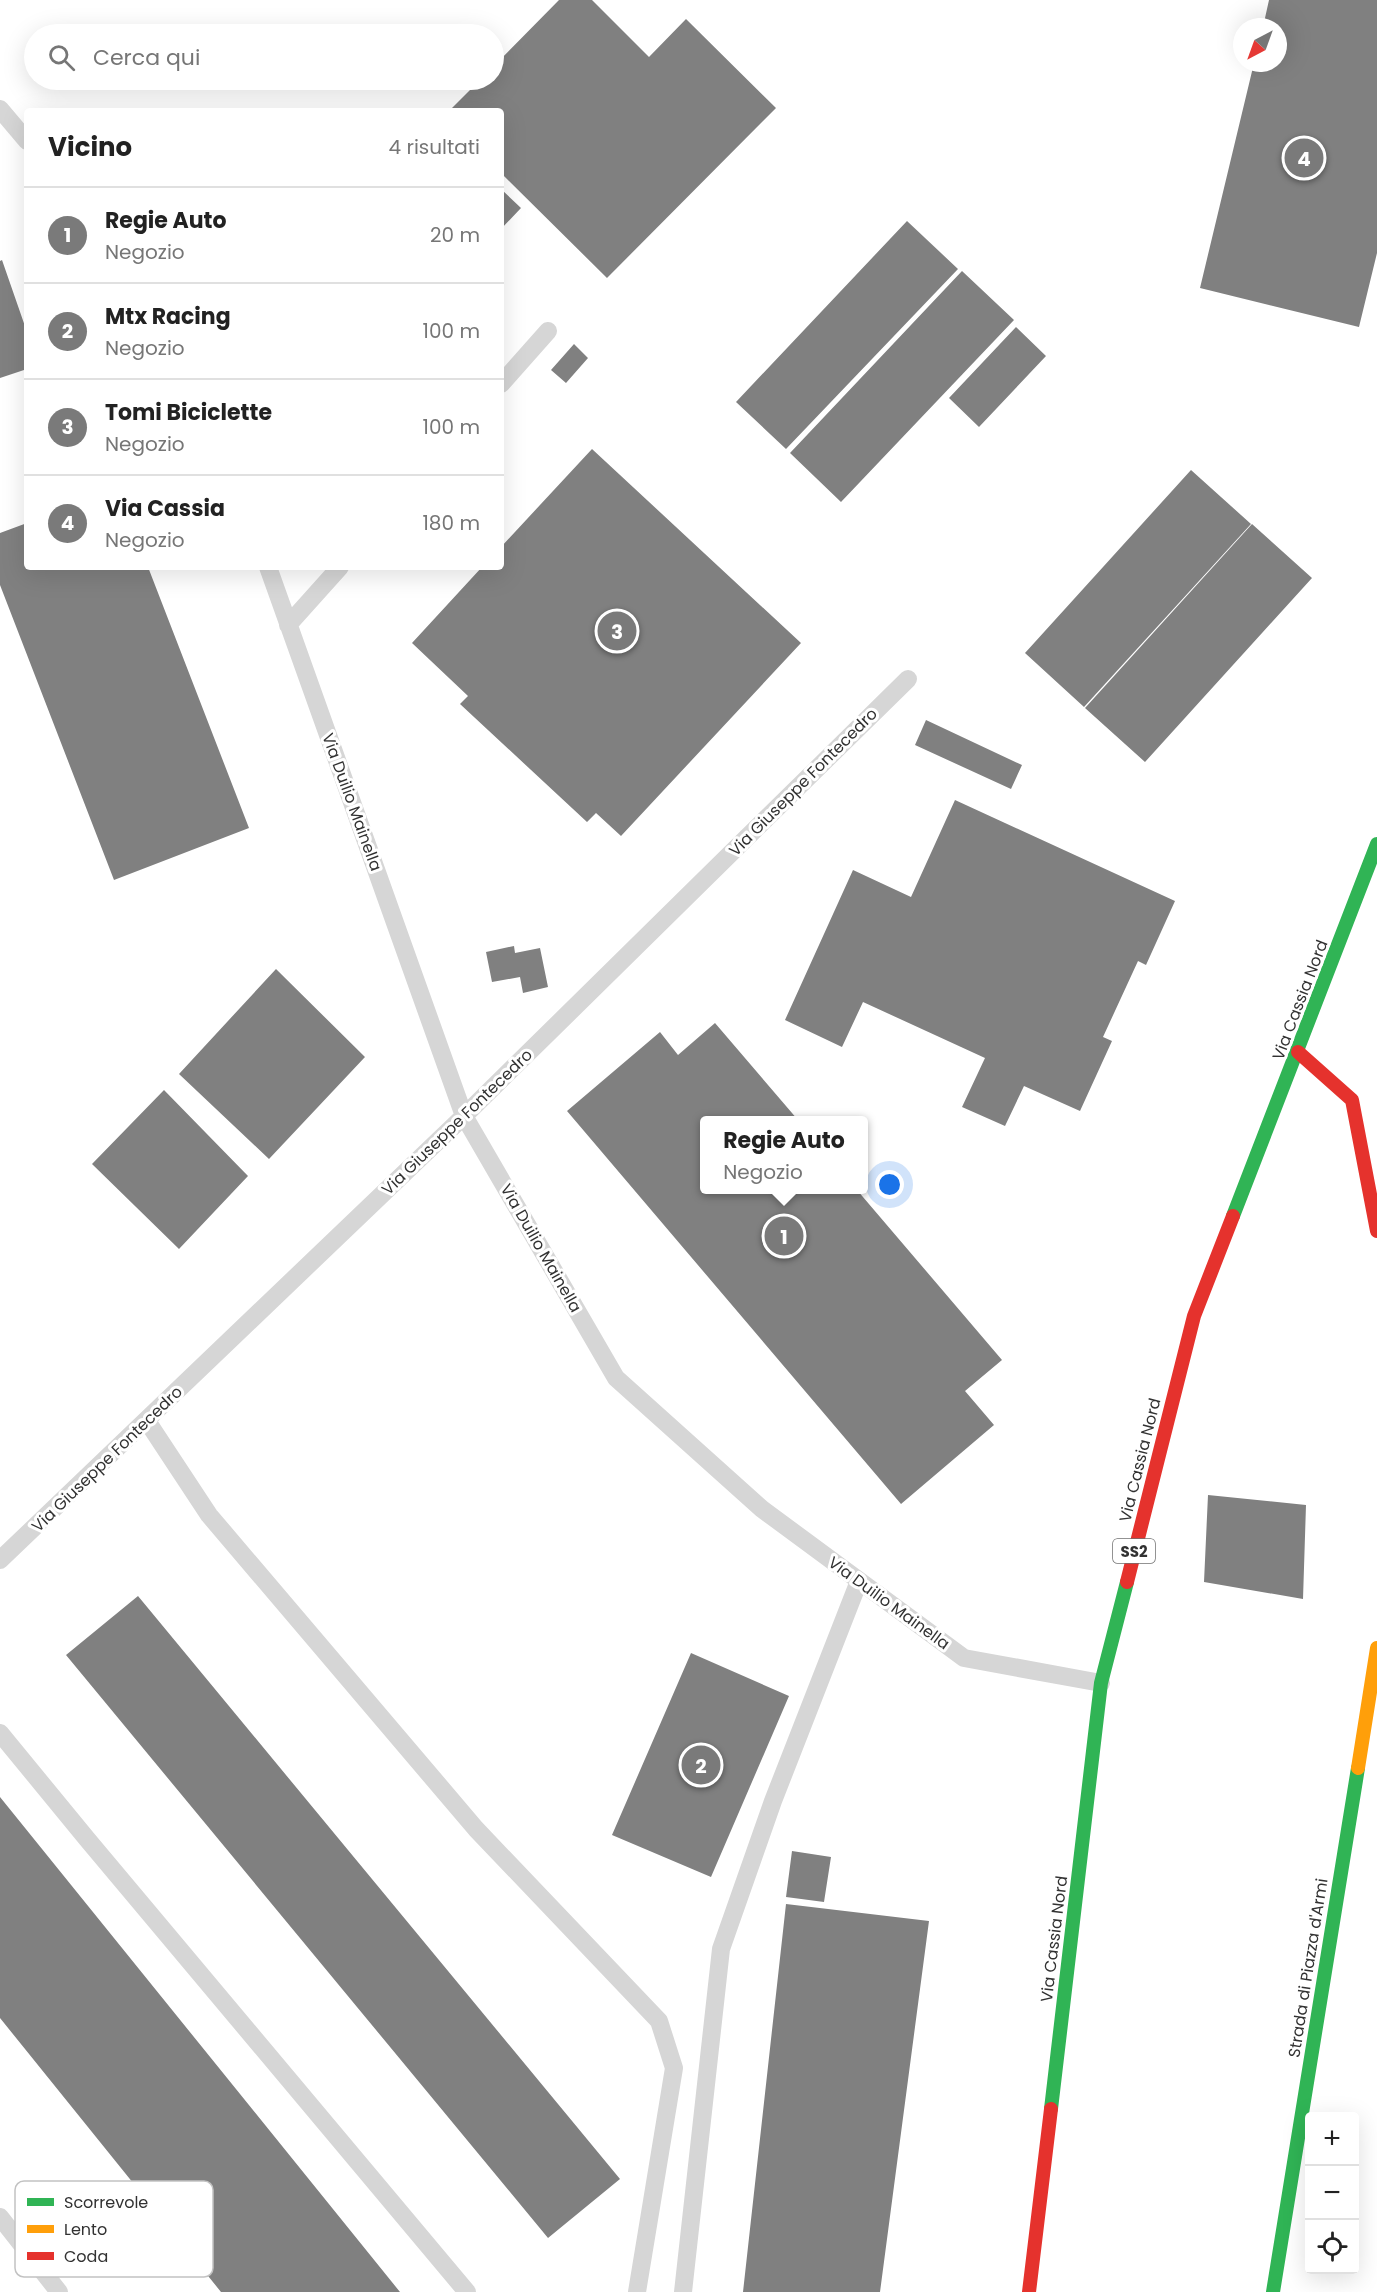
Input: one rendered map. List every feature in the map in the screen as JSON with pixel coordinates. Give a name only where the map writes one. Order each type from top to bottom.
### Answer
[{"type":"main road","name":"Via Cassia Nord","points":[[1029,2292],[1101,1683],[1194,1316],[1377,844]]},
{"type":"main road","points":[[1298,1052],[1352,1100],[1377,1231]]},
{"type":"main road","name":"Strada di Piazza d'Armi","points":[[1273,2292],[1377,1648]]},
{"type":"lane","points":[[0,109],[24,137]]},
{"type":"lane","points":[[504,381],[548,331]]},
{"type":"lane","name":"Via Duilio Mainella","points":[[269,570],[464,1116],[616,1378],[762,1509],[964,1658],[1101,1683]]},
{"type":"lane","points":[[288,625],[337,570]]},
{"type":"lane","name":"Via Giuseppe Fontecedro","points":[[0,1560],[464,1116],[908,678]]},
{"type":"lane","points":[[147,1421],[209,1515],[468,1820],[659,2021],[674,2068],[637,2292]]},
{"type":"lane","points":[[683,2292],[721,1949],[773,1801],[859,1581]]},
{"type":"lane","points":[[0,1733],[467,2292]]},
{"type":"lane","points":[[0,2217],[15,2236]]},
{"type":"lane","points":[[47,2277],[59,2292]]},
{"type":"building","points":[[559,0],[592,0],[649,57],[686,19],[776,108],[607,278],[504,176],[504,108],[452,108],[470,90],[504,90],[504,56]]},
{"type":"building","points":[[1269,0],[1377,0],[1377,253],[1359,327],[1200,288],[1252,72],[1287,72],[1287,18],[1265,18]]},
{"type":"building","points":[[504,192],[521,208],[504,226]]},
{"type":"building","points":[[907,221],[958,269],[786,449],[736,402]]},
{"type":"building","points":[[2,260],[24,323],[24,370],[0,378],[0,261]]},
{"type":"building","points":[[962,271],[1014,320],[841,502],[790,453]]},
{"type":"building","points":[[1016,327],[1046,356],[979,427],[949,398]]},
{"type":"building","points":[[574,344],[588,358],[566,383],[551,370]]},
{"type":"building","points":[[592,449],[801,643],[621,836],[596,813],[587,822],[460,704],[468,696],[412,643],[479,570],[504,570],[504,544]]},
{"type":"building","points":[[1191,470],[1251,524],[1084,707],[1025,653]]},
{"type":"building","points":[[24,524],[24,570],[149,570],[249,828],[114,880],[0,585],[0,533]]},
{"type":"building","points":[[1252,524],[1312,578],[1145,762],[1085,708]]},
{"type":"building","points":[[926,720],[1022,765],[1011,789],[915,745]]},
{"type":"building","points":[[955,800],[1175,901],[1146,965],[1138,961],[1103,1037],[1112,1041],[1080,1111],[1024,1086],[1005,1126],[962,1107],[985,1058],[863,1002],[842,1047],[785,1020],[853,870],[911,897]]},
{"type":"building","points":[[514,946],[515,953],[540,948],[548,987],[523,993],[520,977],[492,982],[486,952]]},
{"type":"building","points":[[276,969],[365,1057],[269,1159],[179,1074]]},
{"type":"building","points":[[715,1023],[795,1116],[700,1116],[700,1194],[860,1194],[1002,1360],[965,1391],[994,1425],[901,1504],[567,1111],[660,1032],[678,1055]]},
{"type":"building","points":[[164,1090],[248,1176],[179,1249],[92,1164]]},
{"type":"building","points":[[1208,1495],[1306,1505],[1303,1599],[1204,1582]]},
{"type":"building","points":[[138,1596],[620,2179],[548,2238],[66,1655]]},
{"type":"building","points":[[691,1653],[789,1696],[711,1877],[612,1835]]},
{"type":"building","points":[[0,1797],[400,2292],[221,2292],[209,2277],[213,2277],[213,2181],[131,2181],[0,2018]]},
{"type":"building","points":[[792,1851],[831,1857],[824,1902],[786,1897]]},
{"type":"building","points":[[786,1904],[929,1921],[880,2292],[743,2292]]},
{"type":"traffic: fast","points":[[1233,1216],[1377,844]]},
{"type":"traffic: fast","points":[[1051,2109],[1101,1683],[1127,1582]]},
{"type":"traffic: fast","points":[[1273,2292],[1358,1768]]},
{"type":"traffic: slow","points":[[1358,1768],[1377,1648]]},
{"type":"traffic: jam","points":[[1298,1052],[1352,1100],[1377,1231]]},
{"type":"traffic: jam","points":[[1127,1582],[1194,1316],[1233,1216]]},
{"type":"traffic: jam","points":[[1029,2292],[1051,2109]]},
{"type":"place","name":"Via Cassia","points":[[1304,158]]},
{"type":"place","name":"Tomi Biciclette","points":[[617,631]]},
{"type":"place","name":"Regie Auto","points":[[784,1236]]},
{"type":"place","name":"Mtx Racing","points":[[701,1765]]}]
